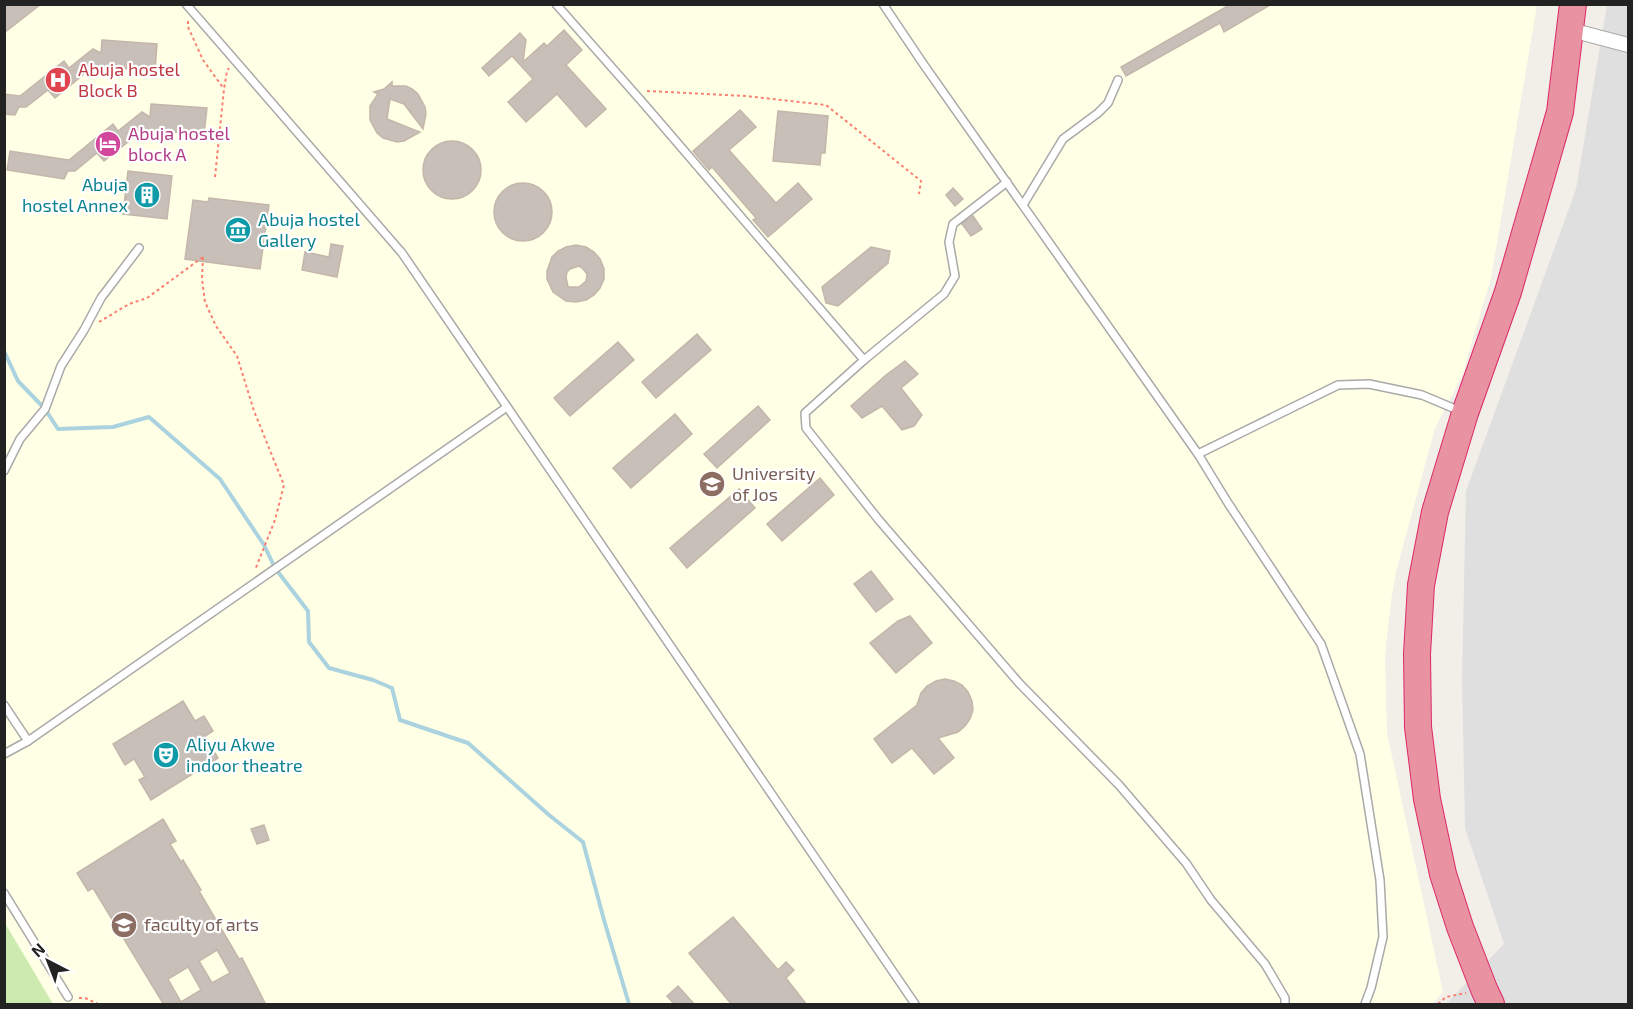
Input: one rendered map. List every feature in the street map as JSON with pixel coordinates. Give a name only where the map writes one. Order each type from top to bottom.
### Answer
[{"type":"highway","points":[[1487,997],[1460,927],[1443,874],[1427,799],[1418,727],[1421,585],[1435,512],[1464,413],[1508,292],[1560,112],[1573,4]]},
{"type":"street","points":[[1571,30],[1629,45]]},
{"type":"lane","points":[[556,4],[864,360]]},
{"type":"lane","points":[[883,4],[1198,454],[1321,644],[1360,754],[1380,880],[1383,937],[1365,1005]]},
{"type":"lane","points":[[187,5],[402,253],[915,1005]]},
{"type":"lane","points":[[1023,205],[1063,139],[1108,103],[1118,80]]},
{"type":"lane","points":[[1007,182],[953,224],[949,242],[955,276],[944,294],[864,360],[805,413],[806,428],[878,519],[1019,683],[1119,785],[1186,864],[1211,900],[1264,964],[1285,998],[1285,1005]]},
{"type":"lane","points":[[4,471],[20,439],[45,409],[61,366],[101,298],[139,248]]},
{"type":"lane","points":[[1198,454],[1338,385],[1369,384],[1422,395],[1464,413]]},
{"type":"lane","points":[[4,754],[28,741],[507,407]]},
{"type":"lane","points":[[4,705],[28,741]]},
{"type":"lane","points":[[4,893],[68,997]]},
{"type":"path","points":[[187,5],[188,27],[203,60],[224,89]]},
{"type":"path","points":[[215,177],[227,71],[235,60]]},
{"type":"path","points":[[632,90],[746,96],[826,105],[921,181],[919,194]]},
{"type":"path","points":[[84,330],[129,304],[147,298],[202,257],[205,302],[216,326],[237,356],[254,411],[284,485],[275,520],[249,586]]},
{"type":"path","points":[[68,997],[85,998],[98,1005]]},
{"type":"path","points":[[1438,1005],[1446,997],[1487,997]]},
{"type":"shaded area","name":"University of Jos","points":[[5,5],[1537,5],[1491,278],[1462,376],[1435,428],[1396,572],[1385,656],[1387,733],[1443,992],[1432,1004],[5,1004]]},
{"type":"shaded area","points":[[1607,5],[1628,5],[1628,1004],[1446,1004],[1504,944],[1465,828],[1462,679],[1466,491],[1576,189]]},
{"type":"green space","points":[[5,923],[53,1004],[5,1004]]},
{"type":"building","points":[[4,4],[41,4],[4,33]]},
{"type":"building","points":[[1231,4],[1272,4],[1224,32],[1220,23],[1126,76],[1121,67]]},
{"type":"building","points":[[564,30],[582,50],[566,65],[606,109],[586,127],[557,94],[526,122],[508,102],[533,79],[512,56],[489,76],[482,68],[520,33],[526,40],[523,62],[544,43],[547,46]]},
{"type":"building","name":"Abuja hostel Block B","points":[[102,40],[157,44],[155,71],[94,66],[55,98],[48,90],[26,107],[19,107],[15,115],[4,114],[4,94],[20,96],[64,61],[69,68],[93,49],[101,53]]},
{"type":"building","points":[[392,82],[392,86],[406,86],[418,94],[426,114],[423,129],[404,104],[390,99],[387,119],[420,132],[404,141],[397,142],[383,138],[377,133],[370,120],[370,106],[378,94],[374,92],[384,89]]},
{"type":"building","points":[[151,104],[207,108],[204,134],[143,130],[104,161],[97,153],[75,171],[68,171],[64,179],[7,170],[10,151],[69,160],[113,124],[118,131],[142,112],[150,117]]},
{"type":"building","points":[[740,110],[756,127],[729,150],[776,203],[798,183],[812,199],[768,237],[753,220],[756,218],[712,167],[709,170],[693,151]]},
{"type":"building","points":[[778,111],[828,116],[825,153],[821,153],[820,165],[773,161]]},
{"type":"building","points":[[452,141],[468,146],[476,154],[481,170],[476,186],[468,194],[452,199],[436,194],[428,186],[423,170],[428,154],[436,146]]},
{"type":"building","name":"Abuja hostel Annex","points":[[128,171],[172,176],[167,219],[123,214]]},
{"type":"building","points":[[523,183],[539,188],[547,196],[552,212],[547,228],[539,236],[523,241],[507,236],[499,228],[494,212],[499,196],[507,188]]},
{"type":"building","points":[[953,188],[963,199],[955,206],[946,195]]},
{"type":"building","name":"Abuja hostel Gallery","points":[[209,198],[269,205],[260,269],[185,259],[193,200],[208,202]]},
{"type":"building","points":[[973,216],[982,229],[971,236],[962,224]]},
{"type":"building","points":[[331,244],[343,246],[337,277],[302,270],[305,252],[329,257]]},
{"type":"building","points":[[576,245],[586,247],[600,259],[604,269],[604,279],[600,288],[586,300],[566,301],[553,292],[547,279],[552,257],[566,247]],"holes":[[[579,266],[587,274],[586,281],[579,287],[568,287],[567,272]]]},
{"type":"building","points":[[871,247],[890,251],[888,263],[838,306],[826,303],[822,287]]},
{"type":"building","points":[[697,334],[711,350],[656,398],[642,382]]},
{"type":"building","points":[[618,342],[634,360],[570,416],[554,398]]},
{"type":"building","points":[[905,361],[918,374],[901,388],[922,415],[914,426],[902,430],[882,406],[862,418],[851,406]]},
{"type":"building","points":[[758,406],[770,420],[717,468],[704,454]]},
{"type":"building","points":[[675,414],[692,434],[631,488],[613,468]]},
{"type":"building","points":[[820,478],[834,495],[782,541],[767,524]]},
{"type":"building","points":[[739,489],[755,508],[687,568],[670,548]]},
{"type":"building","points":[[871,571],[893,599],[876,612],[854,584]]},
{"type":"building","points":[[910,616],[932,643],[896,673],[870,643],[898,621]]},
{"type":"building","points":[[945,679],[962,685],[972,701],[973,710],[965,726],[958,732],[938,738],[954,758],[934,774],[912,748],[892,763],[874,739],[917,705],[921,693],[927,686]]},
{"type":"building","points":[[183,701],[195,721],[204,716],[213,731],[205,736],[218,758],[151,800],[139,780],[145,777],[134,759],[125,765],[113,744]]},
{"type":"building","points":[[163,819],[176,841],[170,844],[181,862],[183,860],[201,890],[199,891],[239,959],[242,958],[266,1005],[164,1005],[93,888],[88,891],[77,873]],"holes":[[[217,950],[230,973],[212,983],[199,961]],[[188,967],[201,990],[181,1002],[168,979]]]},
{"type":"building","points":[[264,825],[269,840],[257,844],[251,829]]},
{"type":"building","points":[[733,917],[778,970],[786,962],[794,970],[786,978],[807,1005],[732,1005],[689,953]]},
{"type":"building","points":[[678,986],[695,1005],[675,1005],[667,996]]},
{"type":"waterway","points":[[4,351],[18,381],[45,409],[58,429],[113,427],[149,417],[220,479],[264,545],[275,568],[308,611],[309,642],[329,668],[373,680],[392,688],[400,720],[468,743],[583,842],[629,1004]]},
{"type":"place","name":"Abuja hostel Block B","points":[[58,80]]},
{"type":"place","name":"Abuja hostel block A","points":[[108,144]]},
{"type":"place","name":"Abuja hostel Annex","points":[[147,195]]},
{"type":"place","name":"Abuja hostel Gallery","points":[[238,230]]},
{"type":"place","name":"University of Jos","points":[[712,484]]},
{"type":"place","name":"Aliyu Akwe indoor theatre","points":[[166,755]]},
{"type":"place","name":"faculty of arts","points":[[124,925]]}]
